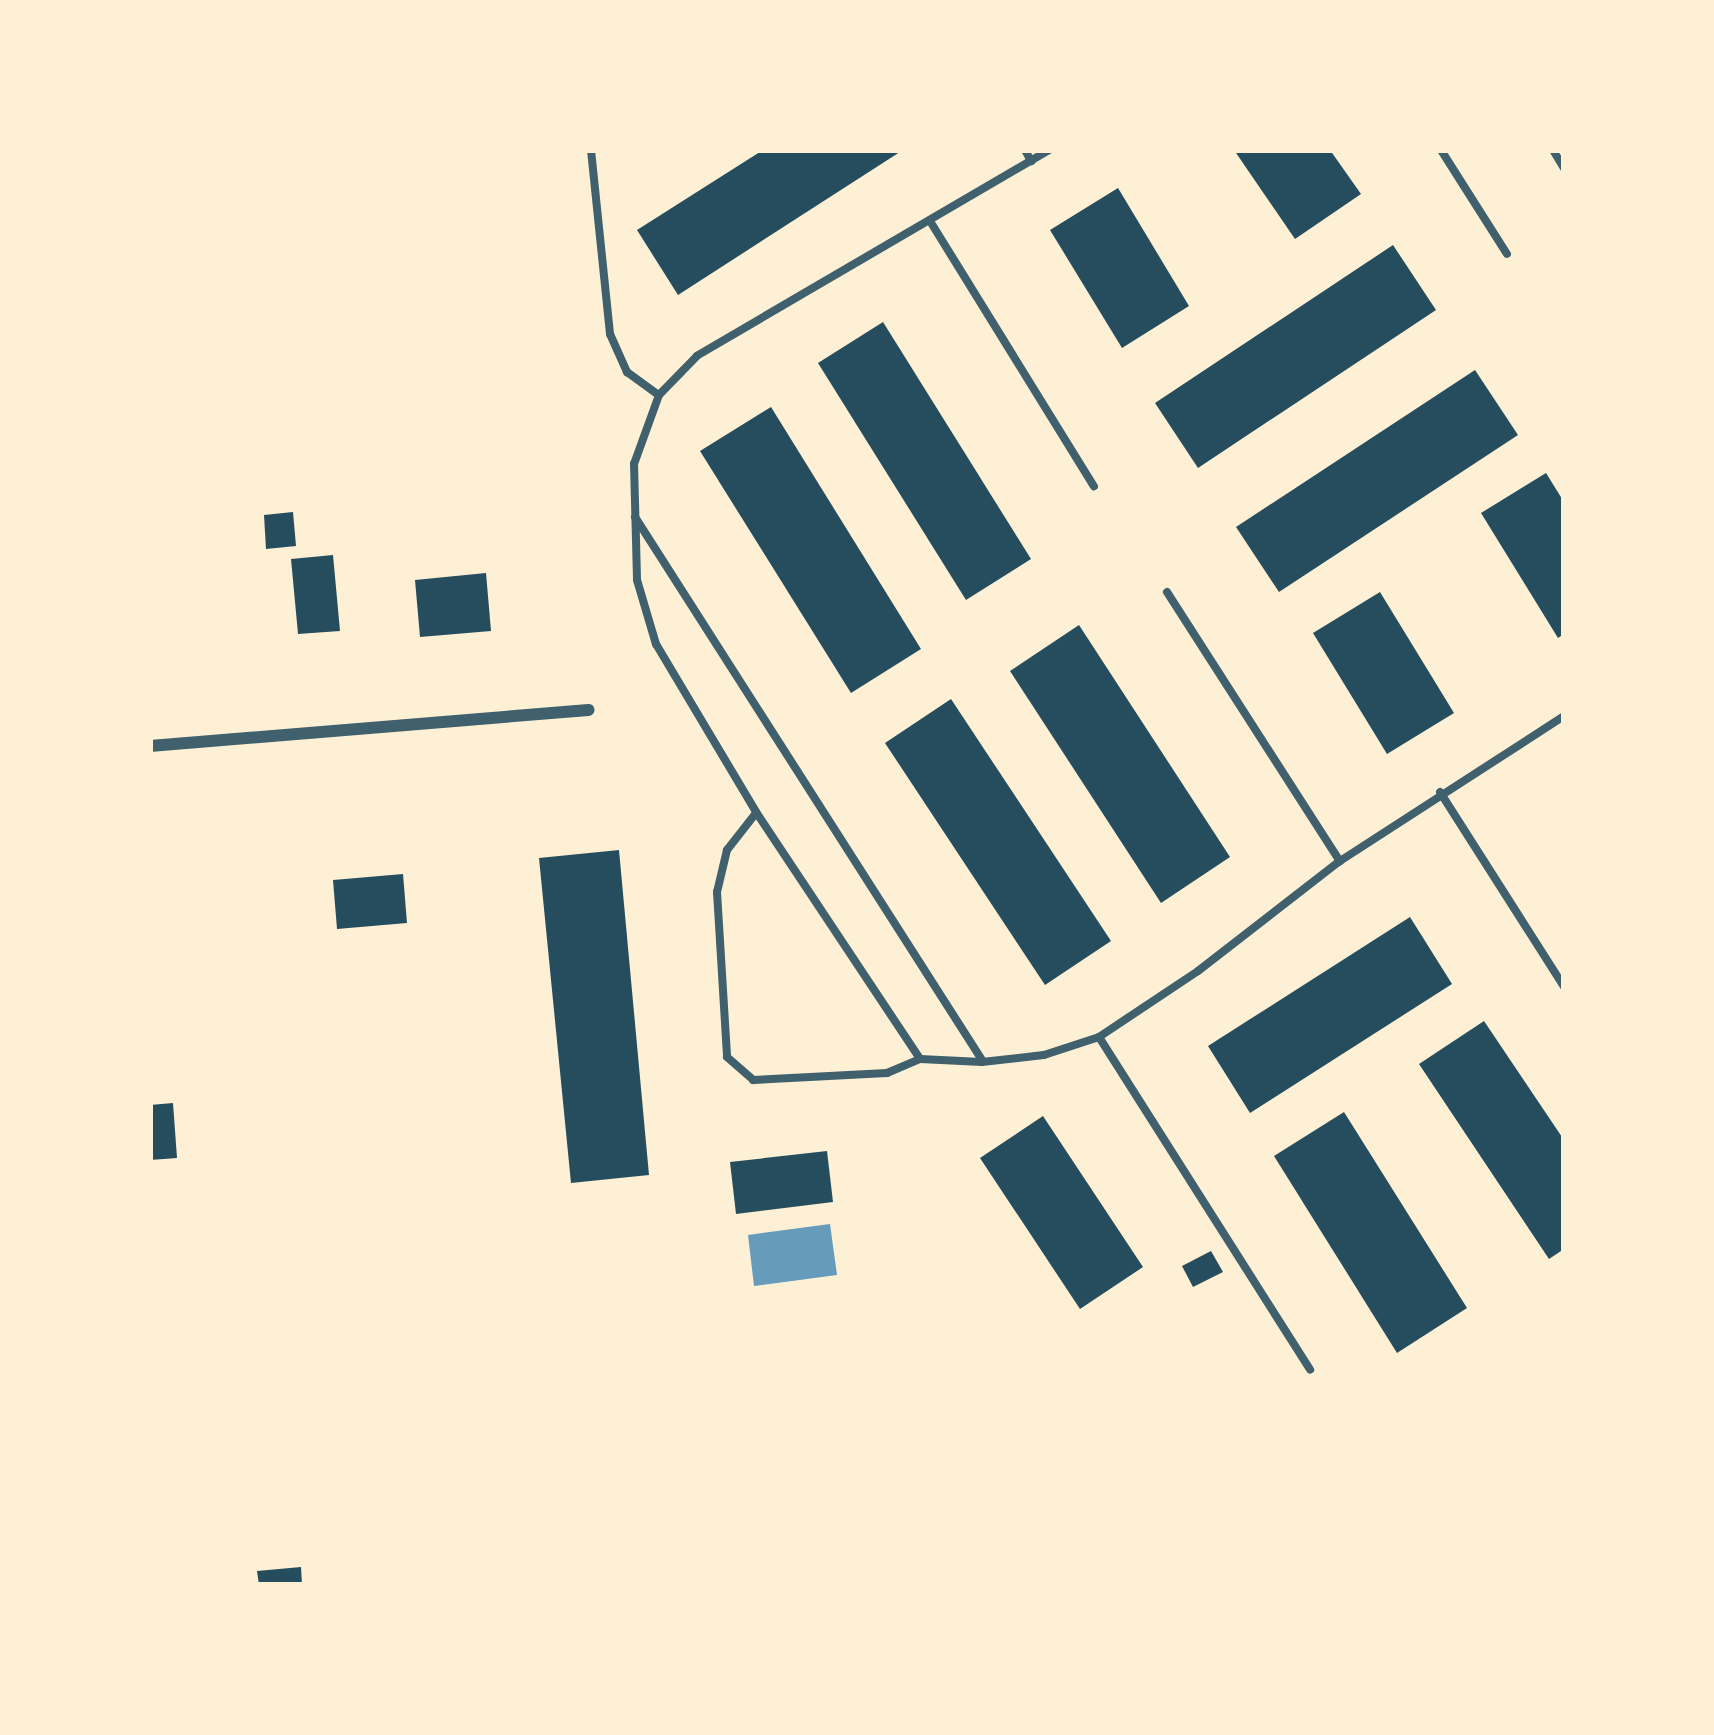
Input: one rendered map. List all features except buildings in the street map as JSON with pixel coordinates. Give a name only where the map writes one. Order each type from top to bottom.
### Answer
[{"type":"street","points":[[150,746],[589,710]]},
{"type":"lane","points":[[591,150],[610,334],[627,372],[659,395]]},
{"type":"lane","points":[[1024,150],[1031,161]]},
{"type":"lane","points":[[920,1059],[757,812],[656,644],[637,580],[634,464],[659,395],[697,356],[1049,150]]},
{"type":"lane","points":[[1441,150],[1507,254]]},
{"type":"lane","points":[[1552,150],[1564,168]]},
{"type":"lane","points":[[930,221],[1094,487]]},
{"type":"lane","points":[[632,512],[982,1062]]},
{"type":"lane","points":[[1167,592],[1340,861]]},
{"type":"lane","points":[[757,812],[727,850],[717,892],[727,1057],[753,1080],[887,1073],[920,1059],[982,1062],[1044,1055],[1099,1037],[1198,971],[1340,861],[1564,716]]},
{"type":"lane","points":[[1440,792],[1564,987]]},
{"type":"lane","points":[[1099,1037],[1310,1370]]},
{"type":"water","points":[[830,1224],[837,1275],[754,1286],[748,1235]]}]
